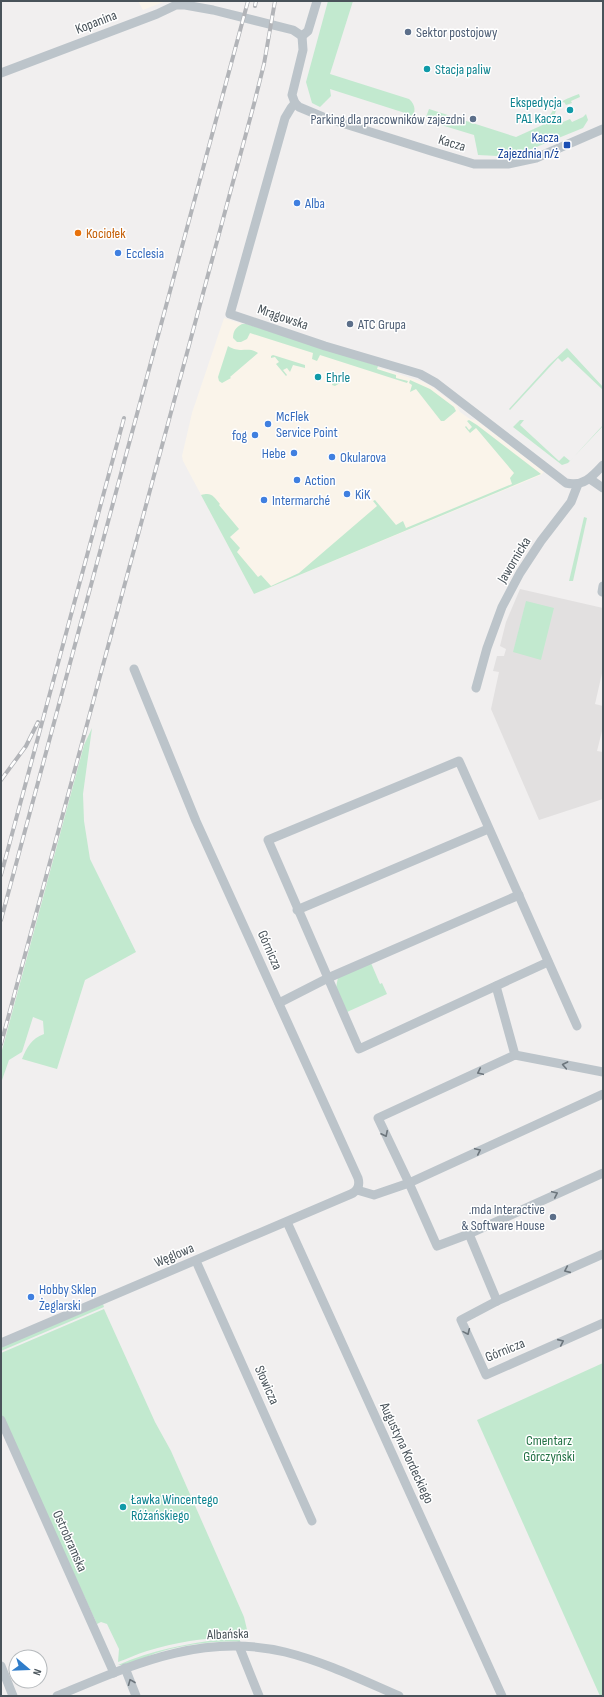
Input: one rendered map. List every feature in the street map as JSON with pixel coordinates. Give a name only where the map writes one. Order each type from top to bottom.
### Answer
[{"type":"street","points":[[213,10],[216,1]]},
{"type":"street","points":[[295,103],[292,95],[303,50],[302,36],[308,31],[317,1]]},
{"type":"street","name":"Kopanina","points":[[1,73],[113,31],[176,5],[185,5],[213,10],[293,30],[302,36]]},
{"type":"street","name":"Kacza","points":[[295,103],[303,109],[323,117],[478,164],[501,165],[529,160],[603,130]]},
{"type":"street","name":"Mrągowska","points":[[295,103],[290,108],[285,118],[230,314],[325,346],[420,374],[436,383],[566,483],[578,484]]},
{"type":"street","points":[[578,484],[590,479],[603,465]]},
{"type":"street","points":[[590,479],[603,488]]},
{"type":"street","name":"Jawornicka","points":[[476,688],[487,648],[502,607],[520,573],[541,541],[571,502],[578,484]]},
{"type":"street","name":"Górnicza","points":[[134,668],[196,821],[358,1178],[359,1184],[357,1190]]},
{"type":"street","points":[[548,962],[359,1049],[297,910],[268,840],[459,761],[577,1026]]},
{"type":"street","points":[[297,910],[488,829]]},
{"type":"street","points":[[279,1003],[328,978],[519,895]]},
{"type":"street","points":[[496,986],[515,1055]]},
{"type":"street","points":[[603,1072],[515,1055],[378,1118],[437,1246],[469,1234],[603,1173]]},
{"type":"street","points":[[357,1190],[374,1195],[409,1183],[603,1094]]},
{"type":"street","name":"Węglowa","points":[[1,1343],[287,1222],[357,1190]]},
{"type":"street","name":"Augustyna Kordeckiego","points":[[287,1222],[502,1696]]},
{"type":"street","points":[[469,1234],[497,1301]]},
{"type":"street","name":"Górnicza","points":[[603,1254],[497,1301],[462,1320],[486,1375],[603,1323]]},
{"type":"street","name":"Słowicza","points":[[196,1261],[312,1521]]},
{"type":"street","name":"Ostrobramska","points":[[1,1420],[114,1673]]},
{"type":"street","points":[[239,1646],[259,1696]]},
{"type":"street","name":"Albańska","points":[[57,1696],[125,1668],[159,1656],[178,1652],[239,1646],[273,1650],[302,1657],[343,1672],[398,1696]]},
{"type":"street","points":[[1,1666],[13,1696]]},
{"type":"street","points":[[125,1668],[136,1696]]},
{"type":"shaded area","points":[[138,1],[166,1],[143,10]]},
{"type":"shaded area","points":[[224,318],[423,382],[431,386],[457,406],[460,412],[470,419],[476,420],[544,472],[541,475],[254,594],[183,461],[182,456],[192,413]]},
{"type":"shaded area","points":[[520,589],[603,608],[603,669],[595,704],[603,706],[603,727],[597,751],[603,752],[603,799],[539,820],[491,709],[499,672],[493,671],[497,656],[504,656],[506,649],[500,646],[506,622]]},
{"type":"green space","points":[[328,1],[353,1],[330,74],[409,99],[413,104],[414,109],[414,114],[411,120],[406,120],[405,113],[330,89],[331,96],[320,107],[312,103],[306,82]]},
{"type":"green space","points":[[579,94],[580,97],[571,101],[572,103],[566,105],[564,102],[558,105],[553,119],[556,125],[570,119],[572,122],[586,114],[588,120],[583,128],[524,152],[498,156],[478,155],[474,135],[428,121],[428,117],[426,117],[429,109],[516,137],[547,123],[552,111],[558,104]]},
{"type":"green space","points":[[242,324],[247,324],[378,366],[377,369],[396,375],[396,378],[408,381],[407,383],[320,355],[317,361],[312,359],[313,353],[250,333],[247,339],[237,342],[233,338],[234,331]]},
{"type":"green space","points":[[228,346],[236,349],[251,350],[258,353],[230,377],[231,378],[222,383],[219,381],[218,377]]},
{"type":"green space","points":[[567,348],[603,387],[603,390],[568,357],[562,362],[558,358],[510,410],[509,409],[549,365]]},
{"type":"green space","points":[[273,355],[305,365],[305,368],[293,365],[290,372],[287,368],[283,370],[287,375],[286,376],[276,364],[279,362],[275,357],[271,358]]},
{"type":"green space","points":[[335,375],[347,379],[335,386],[332,385]]},
{"type":"green space","points":[[410,380],[430,389],[454,407],[456,411],[444,421],[441,421],[416,389],[410,392],[412,385],[409,383]]},
{"type":"green space","points":[[469,420],[541,474],[254,594],[201,495],[210,494],[220,504],[219,505],[239,529],[230,537],[240,548],[237,552],[258,577],[261,575],[271,586],[299,573],[377,506],[373,501],[375,500],[396,525],[403,521],[406,528],[512,484],[510,478],[514,473],[476,428],[470,433],[465,427],[466,426],[469,430],[472,427],[467,421]]},
{"type":"green space","points":[[520,420],[524,420],[520,425],[559,461],[564,456],[570,461],[562,465],[513,427]]},
{"type":"green space","points":[[603,425],[603,426],[573,457]]},
{"type":"green space","points":[[584,517],[587,518],[573,581],[569,581]]},
{"type":"green space","points":[[526,601],[554,608],[541,660],[513,652]]},
{"type":"green space","points":[[92,728],[83,794],[84,821],[90,859],[136,952],[85,980],[57,1069],[22,1059],[30,1044],[36,1038],[44,1034],[43,1021],[33,1017],[22,1052],[9,1060],[1,1083],[1,1054],[84,745]]},
{"type":"green space","points":[[371,963],[380,984],[382,983],[387,994],[347,1012],[336,988],[338,977]]},
{"type":"green space","points":[[103,1304],[104,1307],[1,1351],[1,1347]]},
{"type":"green space","points":[[104,1309],[155,1422],[171,1451],[244,1617],[249,1638],[210,1639],[172,1644],[147,1651],[118,1662],[119,1649],[107,1624],[101,1622],[97,1624],[1,1415],[1,1353]]},
{"type":"green space","name":"Cmentarz Górczyński","points":[[603,1363],[603,1696],[600,1696],[477,1420]]},
{"type":"green space","points":[[222,1639],[240,1640],[240,1642],[211,1642],[181,1647],[158,1653],[128,1664],[118,1665],[144,1655],[169,1648]]},
{"type":"railway","points":[[1,920],[248,1]]},
{"type":"railway","points":[[255,6],[256,1]]},
{"type":"railway","points":[[1,1044],[254,104],[264,64],[275,1]]},
{"type":"railway","points":[[1,875],[124,418]]},
{"type":"railway","points":[[1,780],[26,746],[38,722]]},
{"type":"place","name":"Sektor postojowy","points":[[408,32]]},
{"type":"place","name":"Stacja paliw","points":[[427,69]]},
{"type":"place","name":"Ekspedycja PA1 Kacza","points":[[570,110]]},
{"type":"place","name":"Parking dla pracowników zajezdni","points":[[473,119]]},
{"type":"place","name":"Kacza Zajezdnia n/ż","points":[[567,145]]},
{"type":"place","name":"Alba","points":[[297,203]]},
{"type":"place","name":"Kociołek","points":[[78,233]]},
{"type":"place","name":"Ecclesia","points":[[118,253]]},
{"type":"place","name":"ATC Grupa","points":[[350,324]]},
{"type":"place","name":"Ehrle","points":[[318,377]]},
{"type":"place","name":"McFlek Service Point","points":[[268,424]]},
{"type":"place","name":"fog","points":[[255,435]]},
{"type":"place","name":"Hebe","points":[[294,453]]},
{"type":"place","name":"Okularova","points":[[332,457]]},
{"type":"place","name":"Action","points":[[297,480]]},
{"type":"place","name":"KiK","points":[[347,494]]},
{"type":"place","name":"Intermarché","points":[[264,500]]},
{"type":"place","name":".mda Interactive & Software House","points":[[553,1217]]},
{"type":"place","name":"Hobby Sklep Żeglarski","points":[[31,1297]]},
{"type":"place","name":"Ławka Wincentego Różańskiego","points":[[123,1507]]}]
